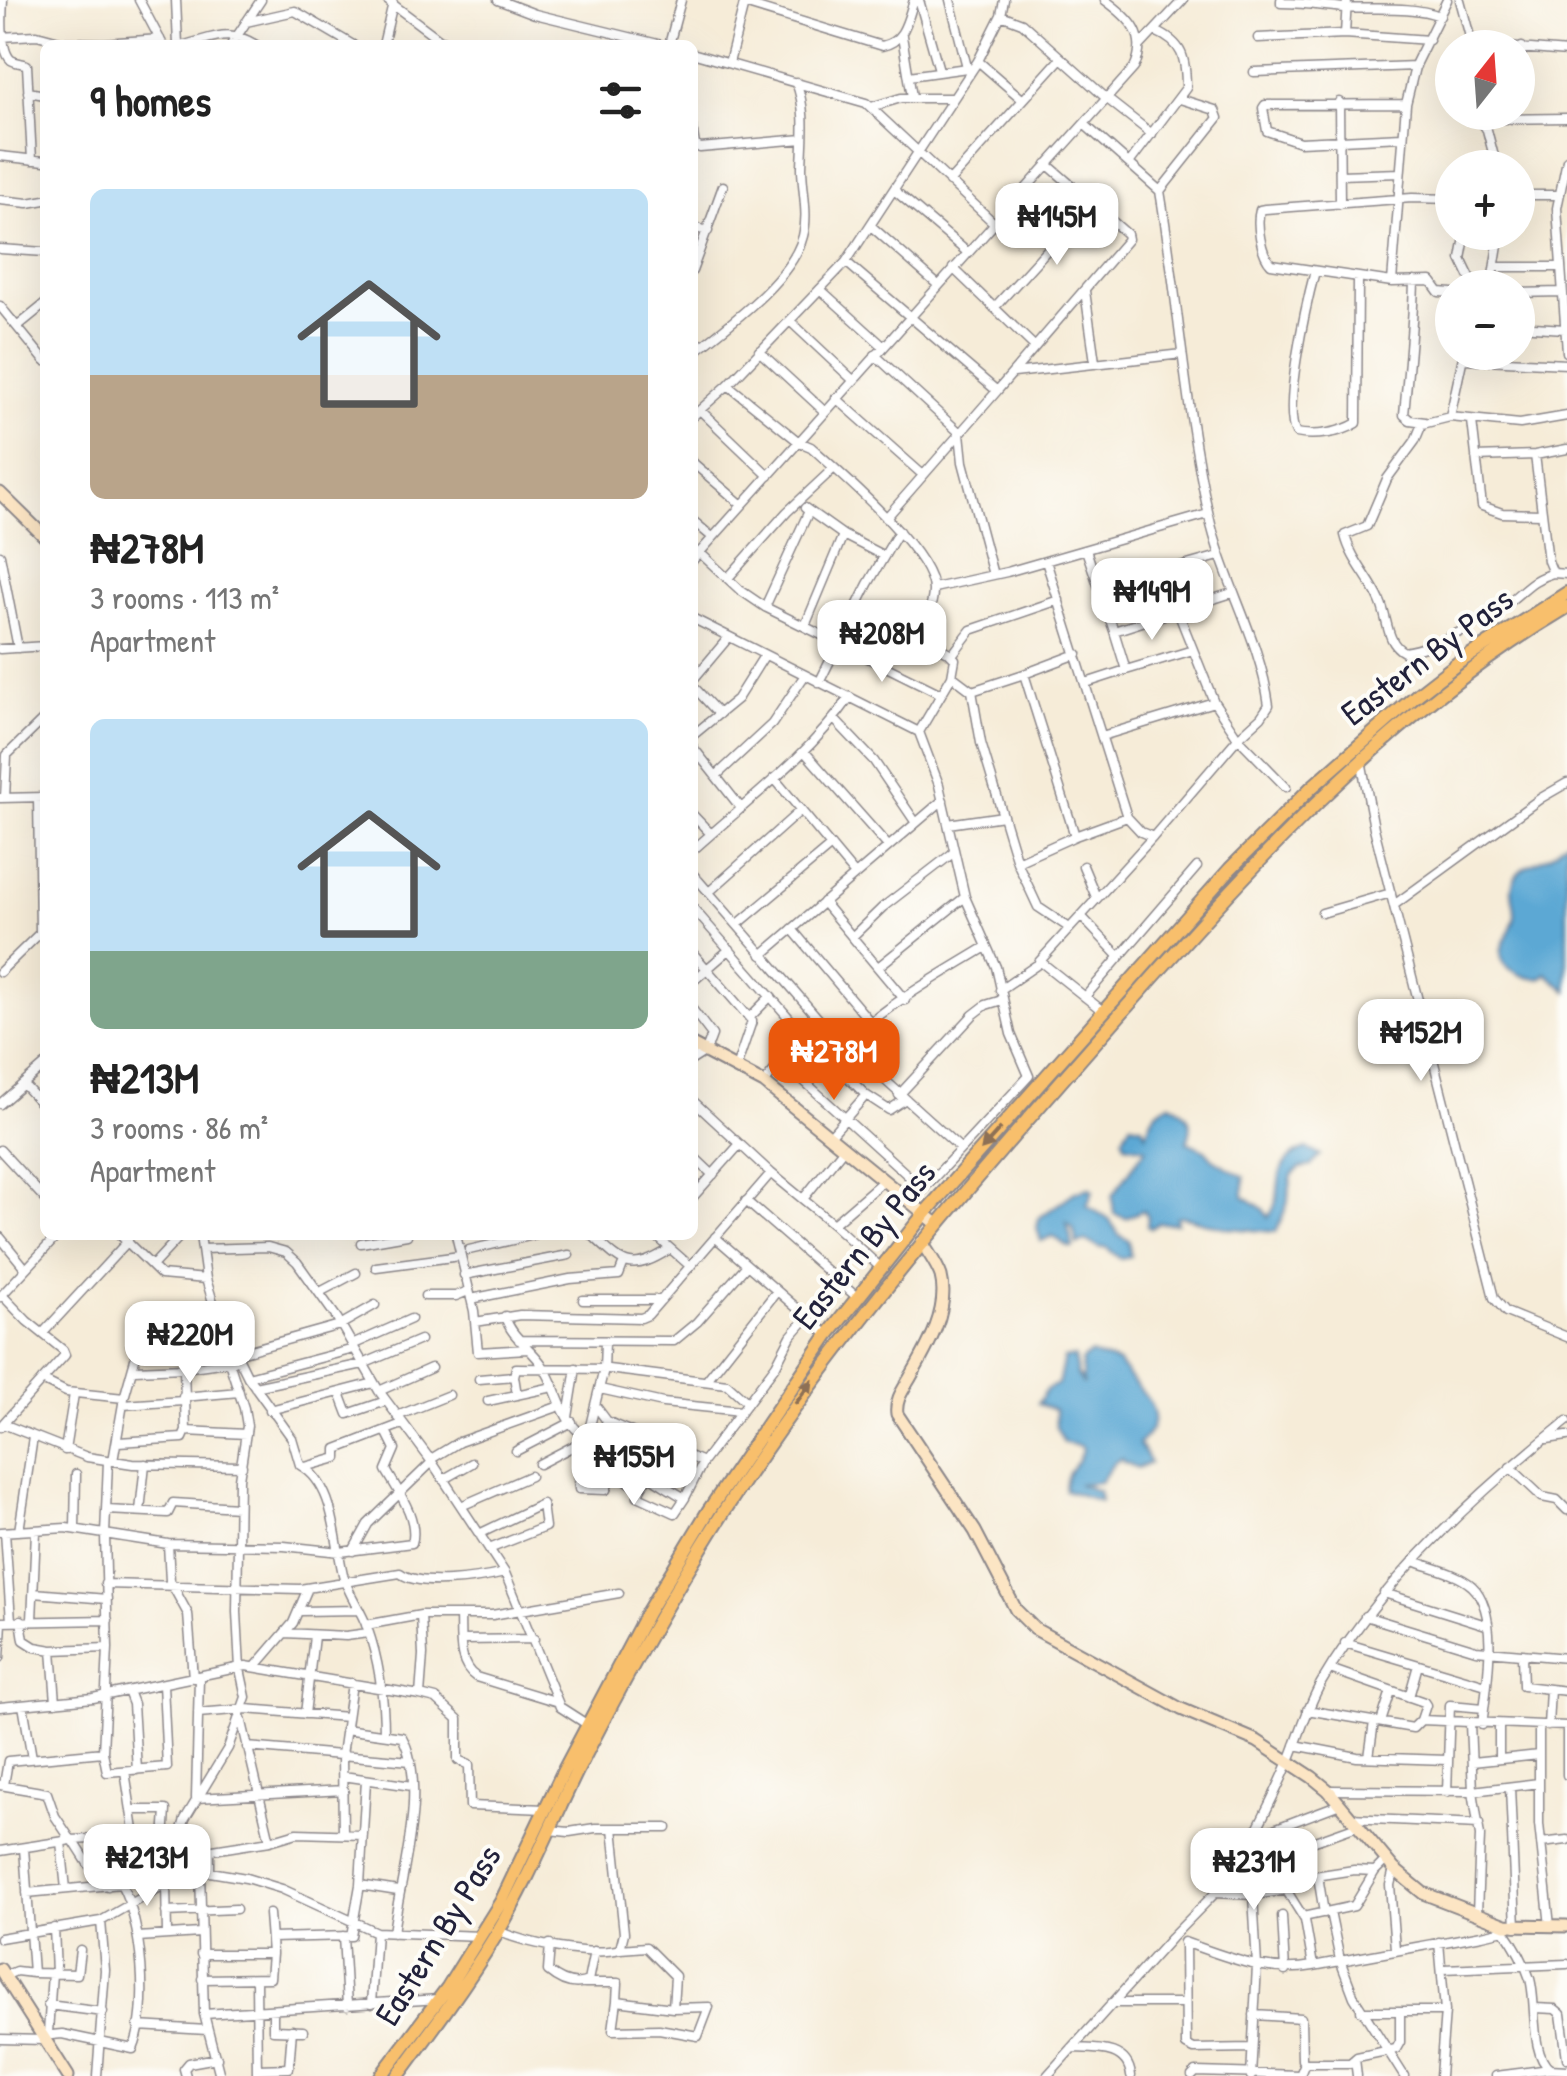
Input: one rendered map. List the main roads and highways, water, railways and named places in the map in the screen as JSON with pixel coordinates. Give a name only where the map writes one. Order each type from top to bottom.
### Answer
[{"type":"main road","name":"Eastern By Pass","points":[[382,2076],[440,1999],[501,1902],[588,1725],[678,1560],[781,1400],[924,1213],[1230,870],[1351,750],[1458,663],[1567,593]]},
{"type":"main road","name":"Eastern By Pass","points":[[398,2076],[498,1931],[617,1693],[718,1520],[807,1388],[936,1223],[1234,885],[1360,760],[1454,682],[1567,607]]},
{"type":"water","points":[[1567,840],[1567,991],[1546,973],[1542,978],[1519,974],[1501,957],[1514,921],[1514,880]]},
{"type":"water","points":[[1170,1103],[1189,1119],[1187,1142],[1244,1177],[1244,1196],[1268,1217],[1286,1162],[1307,1149],[1320,1155],[1311,1166],[1292,1175],[1287,1205],[1276,1232],[1227,1228],[1181,1216],[1176,1217],[1177,1223],[1158,1223],[1151,1228],[1143,1210],[1126,1218],[1114,1214],[1112,1196],[1146,1148],[1125,1144],[1123,1137],[1131,1124],[1142,1126],[1146,1134],[1154,1115]]},
{"type":"water","points":[[1090,1188],[1093,1191],[1087,1206],[1109,1219],[1119,1235],[1129,1241],[1130,1257],[1120,1259],[1106,1247],[1086,1241],[1077,1244],[1073,1228],[1067,1223],[1073,1247],[1053,1236],[1041,1241],[1039,1218],[1075,1192]]},
{"type":"water","points":[[1090,1354],[1119,1363],[1148,1400],[1154,1421],[1139,1444],[1150,1463],[1137,1468],[1122,1458],[1100,1482],[1078,1484],[1098,1491],[1100,1501],[1065,1490],[1083,1449],[1064,1443],[1056,1427],[1055,1410],[1038,1404],[1046,1390],[1058,1384],[1064,1358],[1074,1357],[1083,1384],[1081,1361]]}]
